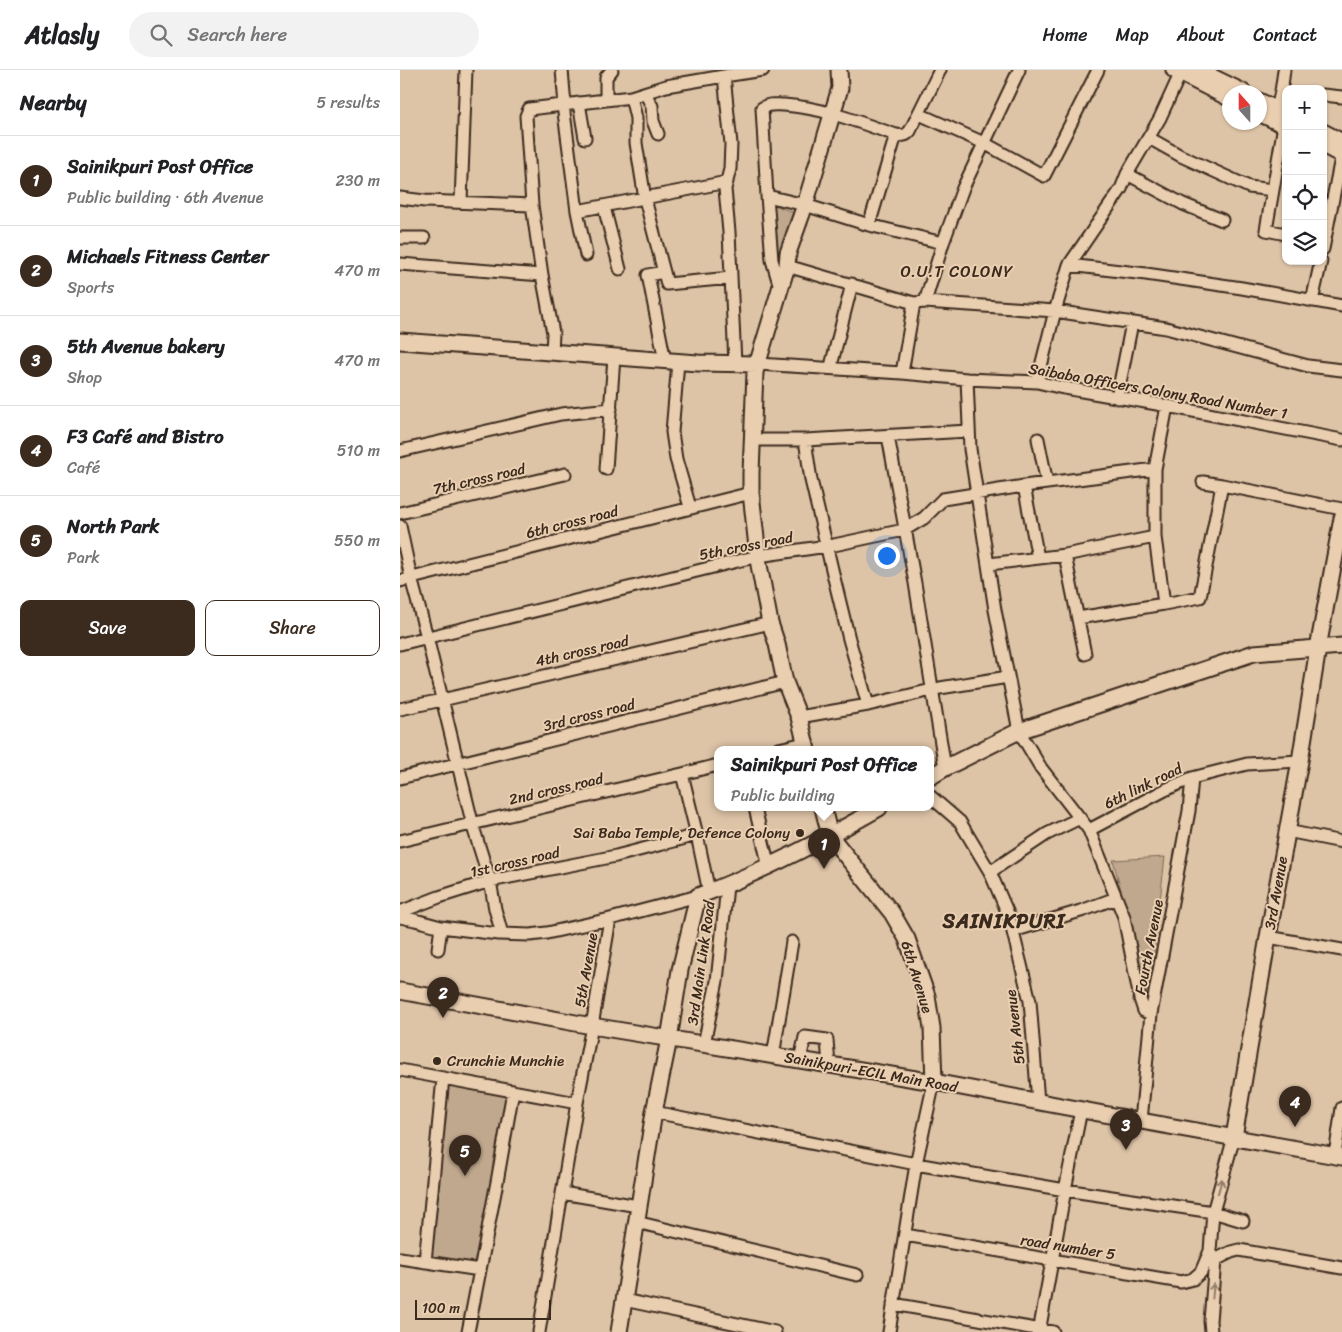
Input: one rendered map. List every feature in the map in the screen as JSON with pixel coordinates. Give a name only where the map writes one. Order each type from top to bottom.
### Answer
[{"type":"street","points":[[461,202],[466,70]]},
{"type":"street","points":[[562,70],[564,105],[578,211],[586,255]]},
{"type":"street","points":[[606,100],[606,77],[612,70]]},
{"type":"street","points":[[552,352],[553,333],[532,205],[526,116],[529,109],[631,97],[710,74],[724,76],[758,70]]},
{"type":"street","points":[[806,746],[799,717],[785,682],[777,644],[770,623],[758,556],[751,493],[755,372],[787,266],[788,253],[806,205],[840,88],[839,70]]},
{"type":"street","points":[[780,287],[772,260],[762,108],[768,104],[806,107],[832,113],[896,135],[907,134],[940,70]]},
{"type":"street","points":[[919,114],[984,143],[1044,176],[1098,70]]},
{"type":"street","points":[[1198,70],[1229,85]]},
{"type":"street","points":[[1284,70],[1284,85]]},
{"type":"street","points":[[902,373],[919,303],[963,188],[1017,71]]},
{"type":"street","points":[[1038,382],[1069,265],[1121,189],[1127,174],[1160,118],[1179,71],[1222,94]]},
{"type":"street","points":[[724,76],[731,144],[730,169],[725,189],[735,364]]},
{"type":"street","points":[[645,93],[652,106],[658,134]]},
{"type":"street","points":[[1327,95],[1342,96]]},
{"type":"street","points":[[631,97],[636,118],[636,142],[645,199],[667,284],[731,278]]},
{"type":"street","points":[[1282,99],[1277,118],[1273,190],[1266,230],[1282,233]]},
{"type":"street","points":[[579,103],[585,138]]},
{"type":"street","points":[[1267,108],[1277,118]]},
{"type":"street","points":[[1327,134],[1342,142]]},
{"type":"street","points":[[869,225],[896,135]]},
{"type":"street","points":[[1149,138],[1181,156],[1250,187],[1273,190]]},
{"type":"street","points":[[1327,147],[1342,154],[1327,229]]},
{"type":"street","points":[[1127,174],[1183,204],[1222,220]]},
{"type":"street","points":[[578,211],[727,182]]},
{"type":"street","points":[[767,196],[806,205],[869,225],[943,243]]},
{"type":"street","points":[[400,198],[425,201],[532,205]]},
{"type":"street","points":[[604,207],[620,269]]},
{"type":"street","points":[[400,238],[424,238]]},
{"type":"street","points":[[400,264],[542,275]]},
{"type":"street","points":[[1069,265],[1242,288],[1342,306]]},
{"type":"street","points":[[1312,301],[1320,265]]},
{"type":"street","points":[[787,266],[919,303],[1056,311],[1166,328],[1308,366],[1342,370]]},
{"type":"street","points":[[664,272],[648,275],[671,361],[672,432],[676,459],[690,507]]},
{"type":"street","points":[[832,368],[852,284]]},
{"type":"street","points":[[1117,398],[1132,323]]},
{"type":"street","points":[[400,341],[671,361],[758,364]]},
{"type":"street","points":[[606,469],[614,357]]},
{"type":"street","name":"Saibaba Officers Colony Road Number 1","points":[[758,364],[967,379],[1038,382],[1342,440]]},
{"type":"street","points":[[967,379],[970,449],[995,610],[1019,731],[1041,768],[1089,830],[1124,917],[1144,1011],[1151,1014]]},
{"type":"street","points":[[1164,604],[1154,537],[1154,469],[1167,406]]},
{"type":"street","points":[[400,451],[561,414],[611,409]]},
{"type":"street","points":[[752,440],[805,440],[969,431]]},
{"type":"street","points":[[888,436],[915,583],[945,768]]},
{"type":"street","points":[[1038,439],[1047,483]]},
{"type":"street","points":[[805,440],[811,480],[849,640],[868,705]]},
{"type":"street","name":"5th cross road","points":[[400,644],[758,556],[828,546],[904,530],[924,518],[943,499],[1154,469]]},
{"type":"street","name":"7th cross road","points":[[400,513],[565,474]]},
{"type":"street","points":[[1203,482],[1342,509]]},
{"type":"street","points":[[1078,618],[1200,597],[1222,485]]},
{"type":"street","points":[[1024,486],[1038,558]]},
{"type":"street","name":"6th cross road","points":[[406,579],[751,493]]},
{"type":"street","name":"3rd Avenue","points":[[1234,1137],[1342,518]]},
{"type":"street","points":[[400,526],[406,579],[427,637],[472,824],[490,881],[502,934]]},
{"type":"street","points":[[989,564],[1064,555],[1154,537]]},
{"type":"street","points":[[1064,555],[1086,654]]},
{"type":"street","name":"4th cross road","points":[[400,709],[770,623]]},
{"type":"street","points":[[934,775],[1019,731],[1254,653],[1342,646]]},
{"type":"street","points":[[799,717],[868,705],[932,690],[1008,677]]},
{"type":"street","name":"3rd cross road","points":[[400,778],[785,682]]},
{"type":"street","name":"6th link road","points":[[1089,830],[1192,778],[1247,764],[1300,761]]},
{"type":"street","name":"2nd cross road","points":[[400,841],[714,765]]},
{"type":"street","points":[[618,1332],[654,1112],[669,1039],[680,970],[704,894],[698,835],[682,774]]},
{"type":"street","name":"Fourth Avenue","points":[[1141,1121],[1151,1014],[1189,811],[1192,778]]},
{"type":"street","name":"5th Avenue","points":[[934,799],[960,822],[990,872],[1010,916],[1030,1001],[1038,1102]]},
{"type":"street","points":[[756,811],[769,867]]},
{"type":"street","points":[[824,811],[830,836]]},
{"type":"street","points":[[400,917],[441,927],[502,934],[530,935],[610,919],[727,886],[830,836],[874,811]]},
{"type":"street","points":[[990,872],[1047,834],[1080,818]]},
{"type":"street","points":[[1286,831],[1342,842]]},
{"type":"street","name":"1st cross road","points":[[400,912],[490,881],[616,856],[698,835]]},
{"type":"street","name":"6th Avenue","points":[[830,836],[892,913],[907,939],[927,996],[932,1028],[934,1082]]},
{"type":"street","name":"3rd Main Link Road","points":[[704,1044],[716,981],[727,886]]},
{"type":"street","points":[[1013,931],[1084,910],[1116,898]]},
{"type":"street","name":"5th Avenue","points":[[539,1332],[610,919]]},
{"type":"street","points":[[438,949],[441,927]]},
{"type":"street","points":[[1268,938],[1342,950]]},
{"type":"street","points":[[773,1056],[792,942]]},
{"type":"street","name":"Sainikpuri-ECIL Main Road","points":[[400,991],[592,1026],[934,1082],[1338,1156]]},
{"type":"street","points":[[800,1060],[805,1037],[827,1040],[829,1065]]},
{"type":"street","points":[[400,1070],[577,1103]]},
{"type":"street","points":[[425,1262],[443,1078]]},
{"type":"street","points":[[889,1332],[916,1164],[934,1082]]},
{"type":"street","points":[[468,1332],[513,1091]]},
{"type":"street","points":[[1338,1156],[1342,1108]]},
{"type":"street","points":[[1040,1331],[1081,1110]]},
{"type":"street","points":[[654,1112],[916,1164],[1065,1190],[1213,1212],[1243,1221]]},
{"type":"street","points":[[1212,1332],[1210,1321],[1213,1212],[1234,1137]]},
{"type":"street","points":[[562,1193],[638,1206]]},
{"type":"street","points":[[636,1222],[857,1275]]},
{"type":"street","name":"road number 5","points":[[905,1235],[1181,1282],[1193,1279],[1213,1256]]},
{"type":"street","points":[[1213,1256],[1239,1250],[1342,1268]]},
{"type":"street","points":[[400,1258],[480,1270]]},
{"type":"street","points":[[624,1300],[775,1332]]},
{"type":"street","points":[[894,1304],[1053,1332]]},
{"type":"shaded area","points":[[772,204],[797,214],[779,271],[776,260]]},
{"type":"shaded area","points":[[1165,857],[1149,997],[1113,860]]},
{"type":"shaded area","points":[[443,1078],[513,1091],[480,1270],[425,1262]]},
{"type":"place","name":"Sai Baba Temple, Defence Colony","points":[[800,833]]},
{"type":"place","name":"Sainikpuri Post Office","points":[[824,869]]},
{"type":"place","name":"Michaels Fitness Center","points":[[443,1018]]},
{"type":"place","name":"Crunchie Munchie","points":[[437,1061]]},
{"type":"place","name":"F3 Café and Bistro","points":[[1295,1127]]},
{"type":"place","name":"5th Avenue bakery","points":[[1126,1150]]},
{"type":"place","name":"North Park","points":[[465,1176]]},
{"type":"district","name":"O.U.T COLONY","points":[[957,271]]},
{"type":"district","name":"SAINIKPURI","points":[[1004,921]]}]
